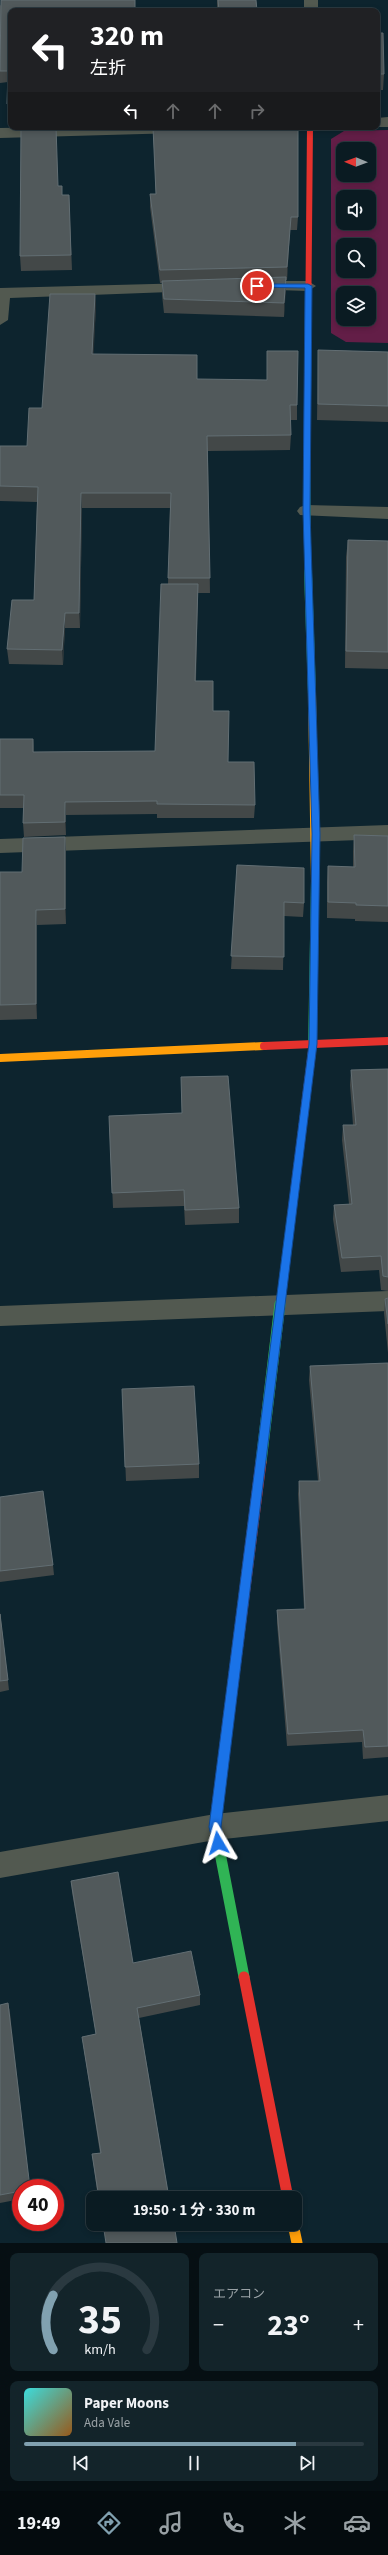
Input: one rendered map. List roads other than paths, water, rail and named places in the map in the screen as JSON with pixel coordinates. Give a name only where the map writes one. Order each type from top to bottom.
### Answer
[{"type":"street","points":[[0,133],[107,130]]},
{"type":"street","points":[[287,2191],[215,1827],[313,1044],[316,834],[306,511],[315,354],[308,286],[310,130]]},
{"type":"street","points":[[241,286],[308,286]]},
{"type":"street","points":[[0,320],[1,293],[209,287]]},
{"type":"street","points":[[306,511],[388,513]]},
{"type":"street","points":[[0,846],[388,832]]},
{"type":"street","points":[[0,1058],[388,1041]]},
{"type":"street","points":[[0,1316],[388,1301]]},
{"type":"street","points":[[0,1865],[215,1827],[388,1808]]},
{"type":"street","points":[[294,2231],[297,2243]]}]
